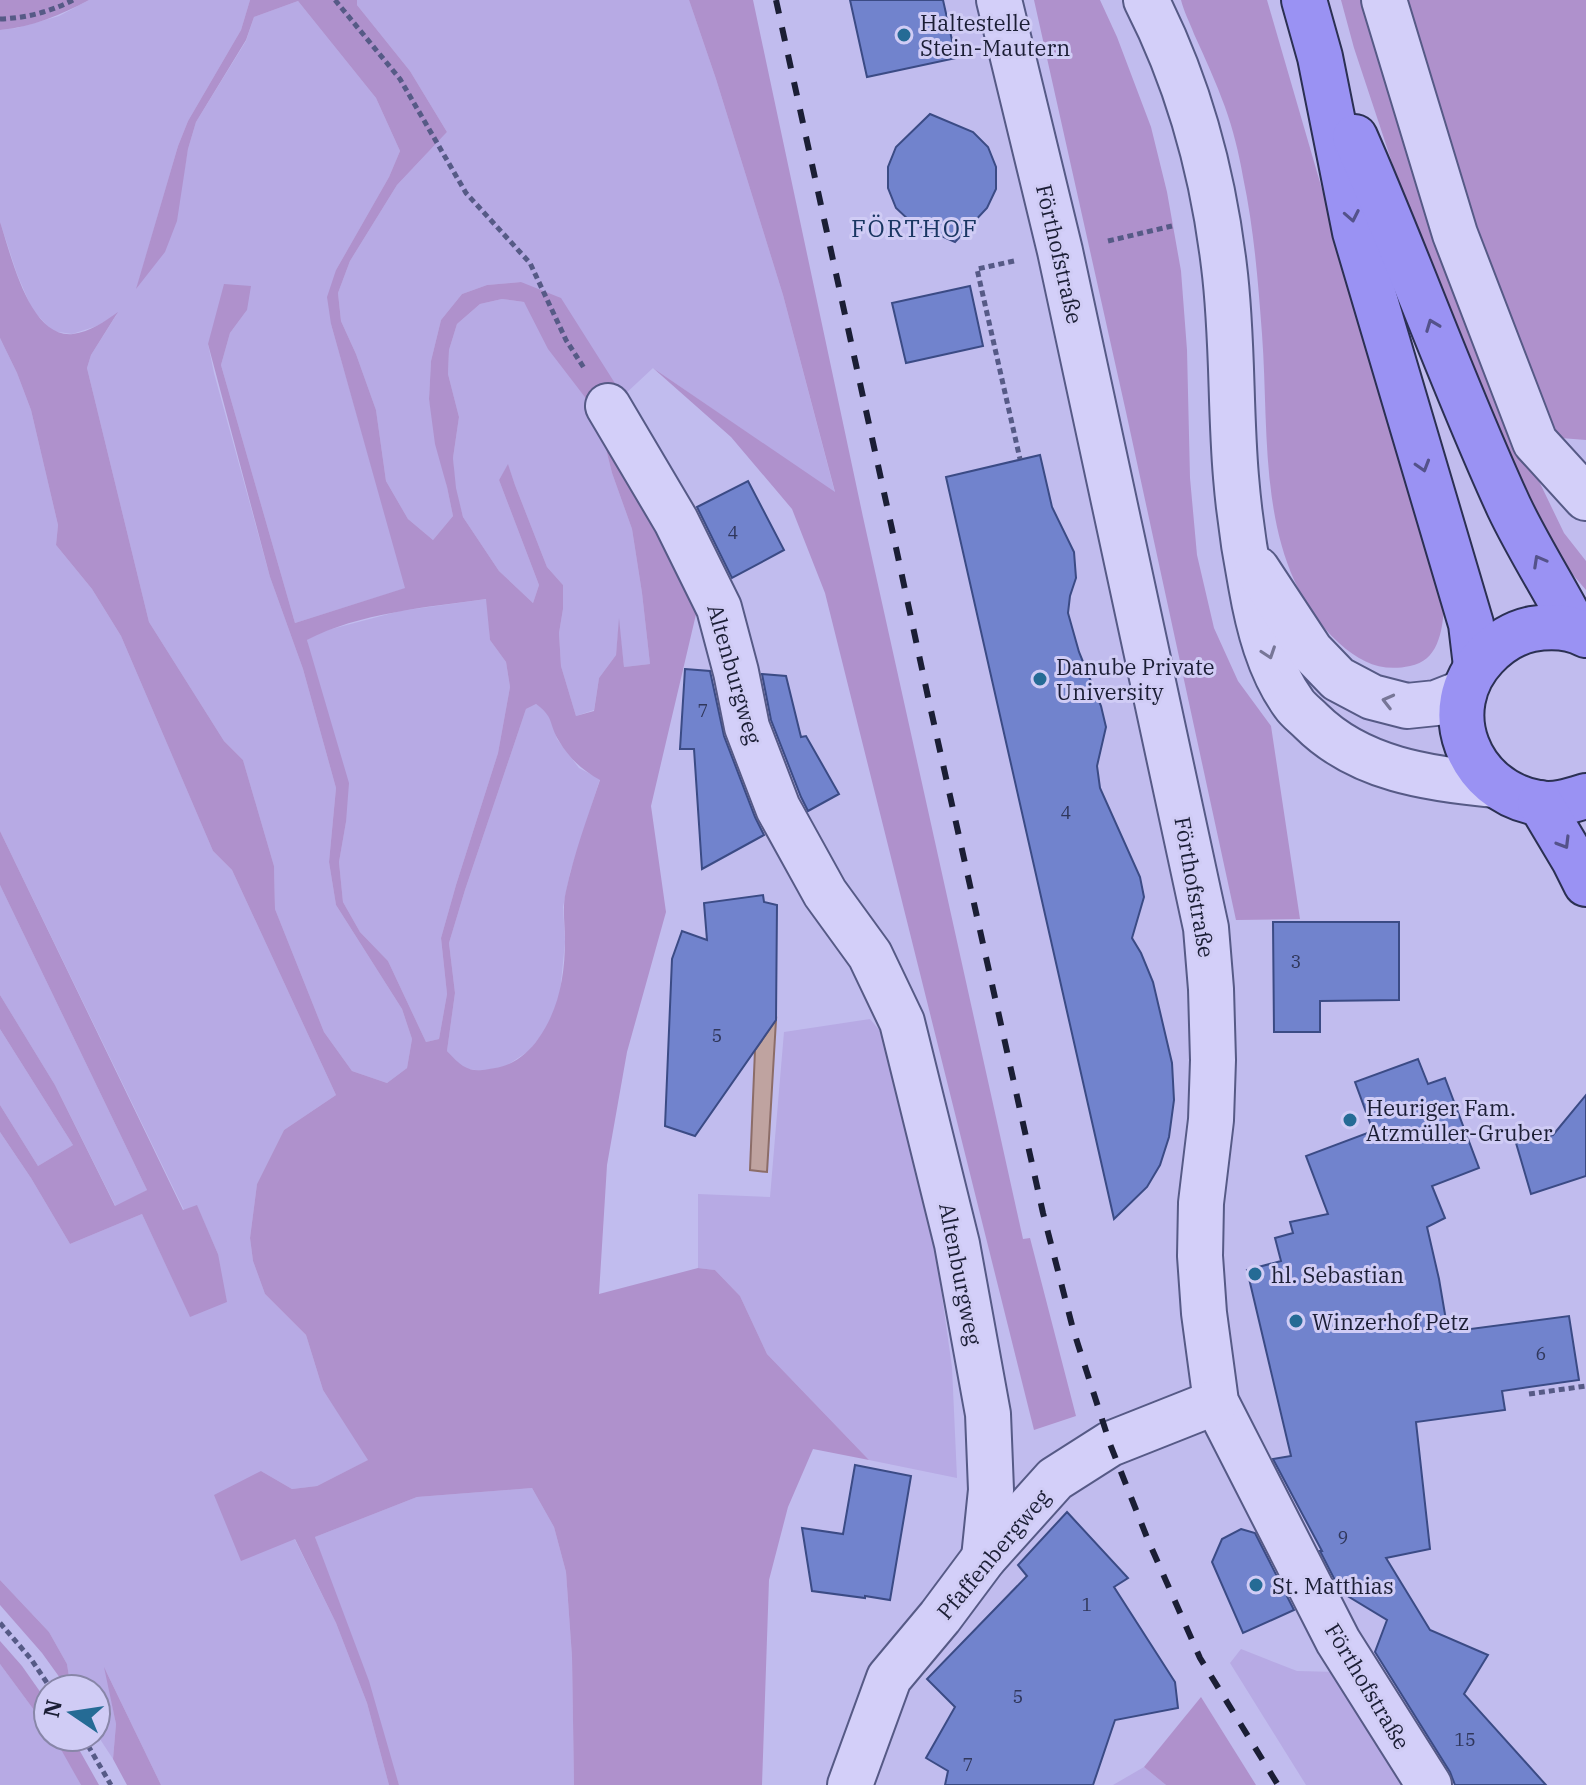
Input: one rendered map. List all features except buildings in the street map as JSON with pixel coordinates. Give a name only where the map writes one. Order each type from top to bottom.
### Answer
[{"type":"main road","points":[[1304,0],[1320,57],[1355,232],[1471,624],[1470,679],[1461,713],[1466,743],[1480,771],[1495,785],[1516,797],[1540,803],[1565,803],[1586,796]]},
{"type":"main road","points":[[1320,57],[1390,218],[1451,375],[1511,511],[1581,633]]},
{"type":"main road","points":[[1470,679],[1495,645],[1520,631],[1548,626],[1581,633]]},
{"type":"main road","points":[[1540,803],[1586,884]]},
{"type":"street","name":"Förthofstraße","points":[[999,0],[1060,251],[1206,928],[1213,1060],[1211,1120],[1201,1203],[1200,1256],[1216,1402],[1338,1641],[1429,1785]]},
{"type":"street","points":[[1146,0],[1193,116],[1211,183],[1224,266],[1236,477],[1245,551],[1258,621],[1275,669],[1294,704],[1326,736],[1361,757],[1399,770],[1454,782],[1495,785]]},
{"type":"street","points":[[1384,0],[1455,234],[1535,442],[1586,498]]},
{"type":"street","name":"Altenburgweg","points":[[608,406],[676,521],[719,608],[747,727],[778,808],[825,893],[870,955],[902,1022],[957,1244],[988,1414],[991,1490],[984,1558]]},
{"type":"street","points":[[1245,551],[1311,651],[1338,679],[1372,697],[1407,706],[1436,703],[1470,679]]},
{"type":"street","name":"Pfaffenbergweg","points":[[850,1785],[889,1678],[984,1558],[1055,1479],[1110,1444],[1216,1402]]},
{"type":"path","points":[[0,19],[55,9],[73,0]]},
{"type":"path","points":[[335,0],[400,79],[466,193],[530,263],[566,340],[608,406]]},
{"type":"path","points":[[1095,244],[1180,224]]},
{"type":"path","points":[[1017,260],[977,269],[1020,459]]},
{"type":"path","points":[[1529,1394],[1586,1386]]},
{"type":"path","points":[[0,1623],[40,1673]]},
{"type":"path","points":[[92,1753],[111,1785]]},
{"type":"shaded area","points":[[0,0],[89,0],[46,20],[0,30]]},
{"type":"shaded area","points":[[89,0],[250,0],[241,30],[188,121],[178,146],[137,287],[182,183],[196,122],[246,41],[254,17],[298,1],[376,98],[400,151],[389,177],[336,270],[331,324],[406,588],[295,623],[221,365],[230,333],[247,310],[208,344],[270,577],[303,669],[336,788],[329,862],[336,905],[402,1009],[412,1039],[407,1068],[387,1083],[352,1071],[324,1032],[275,909],[274,866],[243,760],[224,741],[149,622],[87,368],[91,355],[117,314],[97,326],[72,334],[52,331],[32,309],[0,222],[0,30],[59,16]]},
{"type":"shaded area","points":[[250,0],[357,0],[357,5],[410,71],[447,132],[397,185],[350,261],[338,293],[341,321],[376,410],[386,481],[408,519],[433,540],[453,516],[435,444],[429,399],[431,361],[441,320],[462,294],[487,285],[521,282],[561,298],[623,396],[701,593],[651,806],[666,912],[627,1052],[607,1165],[599,1294],[698,1268],[715,1270],[740,1296],[767,1354],[869,1460],[813,1449],[788,1507],[769,1580],[762,1785],[574,1785],[572,1657],[566,1572],[554,1527],[532,1488],[417,1497],[315,1537],[369,1681],[399,1785],[389,1785],[367,1703],[336,1623],[295,1539],[241,1561],[214,1495],[261,1471],[292,1489],[317,1486],[368,1460],[323,1390],[306,1335],[265,1294],[253,1261],[250,1238],[257,1184],[284,1130],[336,1095],[232,870],[213,851],[121,636],[92,589],[56,545],[58,525],[31,410],[0,338],[0,222],[24,292],[45,323],[58,332],[73,334],[91,329],[118,312],[91,355],[87,368],[149,622],[224,741],[243,760],[274,866],[275,909],[324,1032],[352,1071],[387,1083],[407,1068],[412,1039],[402,1009],[336,905],[329,862],[336,788],[303,669],[270,577],[208,344],[224,284],[251,286],[247,310],[230,333],[221,365],[295,623],[405,588],[331,324],[327,297],[336,270],[389,177],[400,151],[376,98],[298,1],[254,17],[246,40],[196,122],[188,149],[177,221],[165,252],[136,289],[188,121],[241,30]],"holes":[[[502,299],[524,302],[548,349],[591,405],[632,529],[650,664],[624,667],[619,618],[616,655],[599,678],[594,711],[576,716],[561,666],[559,633],[563,585],[547,567],[508,464],[499,480],[539,585],[533,603],[499,571],[463,517],[456,488],[453,458],[459,417],[448,374],[449,350],[457,324],[480,304]],[[486,599],[490,640],[506,662],[510,687],[498,753],[441,938],[447,994],[439,1039],[426,1042],[388,961],[360,932],[343,902],[339,862],[349,783],[307,640],[348,623],[418,608]],[[536,704],[542,709],[567,753],[600,780],[566,891],[564,966],[551,1016],[535,1044],[522,1056],[506,1065],[476,1070],[465,1067],[447,1051],[455,993],[449,943],[526,709]]]},
{"type":"shaded area","points":[[357,0],[689,0],[783,295],[835,493],[653,368],[623,396],[521,282],[487,285],[462,294],[441,320],[431,361],[429,399],[453,516],[433,540],[408,519],[386,481],[376,410],[341,321],[338,293],[350,261],[397,185],[447,132],[410,71],[357,5]]},
{"type":"shaded area","points":[[689,0],[753,0],[863,517],[1023,1239],[1030,1238],[1076,1416],[1034,1430],[825,593],[792,509],[731,437],[653,368],[835,492],[783,295]]},
{"type":"shaded area","points":[[1034,0],[1100,0],[1151,127],[1167,192],[1181,271],[1187,350],[1190,478],[1197,555],[1214,628],[1238,681],[1271,726],[1300,919],[1236,920]]},
{"type":"shaded area","points":[[1181,0],[1267,0],[1444,609],[1437,644],[1433,652],[1419,663],[1390,668],[1355,656],[1312,612],[1293,577],[1280,539],[1272,499],[1257,275],[1241,168],[1225,107]]},
{"type":"shaded area","points":[[1341,0],[1368,0],[1524,450],[1564,533],[1586,561],[1586,590],[1568,569],[1533,512],[1411,220]]},
{"type":"shaded area","points":[[1399,0],[1586,0],[1586,440],[1548,437],[1467,227]]},
{"type":"shaded area","points":[[502,299],[524,302],[591,405],[632,529],[650,664],[624,667],[619,624],[616,655],[599,678],[594,710],[576,716],[561,666],[559,633],[563,585],[547,567],[508,465],[499,480],[539,585],[533,603],[499,571],[463,517],[455,488],[453,458],[459,417],[448,374],[449,350],[457,324],[480,304]]},
{"type":"shaded area","points":[[0,338],[31,410],[58,525],[56,545],[92,589],[121,636],[213,851],[232,870],[336,1095],[284,1130],[257,1184],[250,1238],[253,1261],[265,1294],[306,1335],[323,1390],[369,1460],[317,1486],[292,1489],[261,1471],[336,1623],[367,1703],[389,1785],[161,1785],[112,1683],[112,1673],[68,1673],[67,1664],[49,1632],[0,1580],[0,1132],[70,1244],[142,1214],[190,1316],[218,1254],[197,1206],[184,1210],[0,831]]},
{"type":"shaded area","points":[[487,599],[490,640],[506,662],[510,687],[498,753],[441,938],[447,994],[439,1039],[426,1042],[388,961],[360,932],[343,902],[339,862],[346,822],[307,640],[324,631],[400,611]]},
{"type":"shaded area","points":[[536,704],[549,713],[557,739],[579,768],[600,779],[570,873],[563,907],[565,942],[560,993],[550,1023],[530,1050],[506,1066],[482,1071],[462,1068],[447,1051],[455,993],[449,943],[526,709]]},
{"type":"shaded area","points":[[0,831],[183,1210],[197,1205],[218,1254],[227,1302],[190,1317],[142,1214],[70,1244],[0,1132],[0,1105],[38,1166],[73,1145],[0,1029],[0,995],[55,1085],[115,1206],[147,1190],[0,885]]},
{"type":"shaded area","points":[[0,885],[147,1190],[116,1207],[55,1085],[0,995]]},
{"type":"shaded area","points":[[870,1019],[895,1049],[926,1184],[952,1367],[957,1478],[869,1460],[767,1354],[740,1296],[715,1270],[698,1268],[698,1194],[770,1197],[784,1032]]},
{"type":"shaded area","points":[[776,1020],[767,1172],[750,1170],[755,1050]]},
{"type":"shaded area","points":[[0,1029],[73,1145],[38,1166],[0,1105]]},
{"type":"shaded area","points":[[532,1488],[554,1527],[566,1572],[572,1657],[574,1785],[399,1785],[315,1537],[417,1497]]},
{"type":"shaded area","points":[[0,1580],[49,1632],[67,1664],[68,1673],[56,1673],[0,1605]]},
{"type":"shaded area","points":[[0,1641],[32,1680],[32,1707],[0,1664]]},
{"type":"shaded area","points":[[1241,1649],[1297,1671],[1337,1672],[1408,1785],[1306,1785],[1230,1663]]},
{"type":"shaded area","points":[[0,1664],[32,1707],[32,1753],[64,1753],[81,1785],[0,1785]]},
{"type":"shaded area","points":[[112,1684],[161,1785],[127,1785],[113,1759],[116,1724]]},
{"type":"shaded area","points":[[1201,1697],[1256,1785],[1166,1785],[1144,1767]]},
{"type":"shaded area","points":[[112,1703],[116,1724],[113,1759],[109,1753],[112,1753]]},
{"type":"shaded area","points":[[63,1753],[81,1753],[99,1785],[81,1785]]},
{"type":"shaded area","points":[[1144,1767],[1166,1785],[1113,1785]]},
{"type":"railway","points":[[776,0],[1043,1213],[1073,1329],[1110,1444],[1200,1658],[1278,1785]]},
{"type":"place","name":"Haltestelle Stein-Mautern","points":[[904,35]]},
{"type":"place","name":"Danube Private University","points":[[1040,679]]},
{"type":"place","name":"Heuriger Fam. Atzmüller-Gruber","points":[[1350,1120]]},
{"type":"place","name":"hl. Sebastian","points":[[1255,1274]]},
{"type":"place","name":"Winzerhof Petz","points":[[1296,1321]]},
{"type":"place","name":"St. Matthias","points":[[1256,1585]]},
{"type":"district","name":"FÖRTHOF","points":[[915,228]]}]
